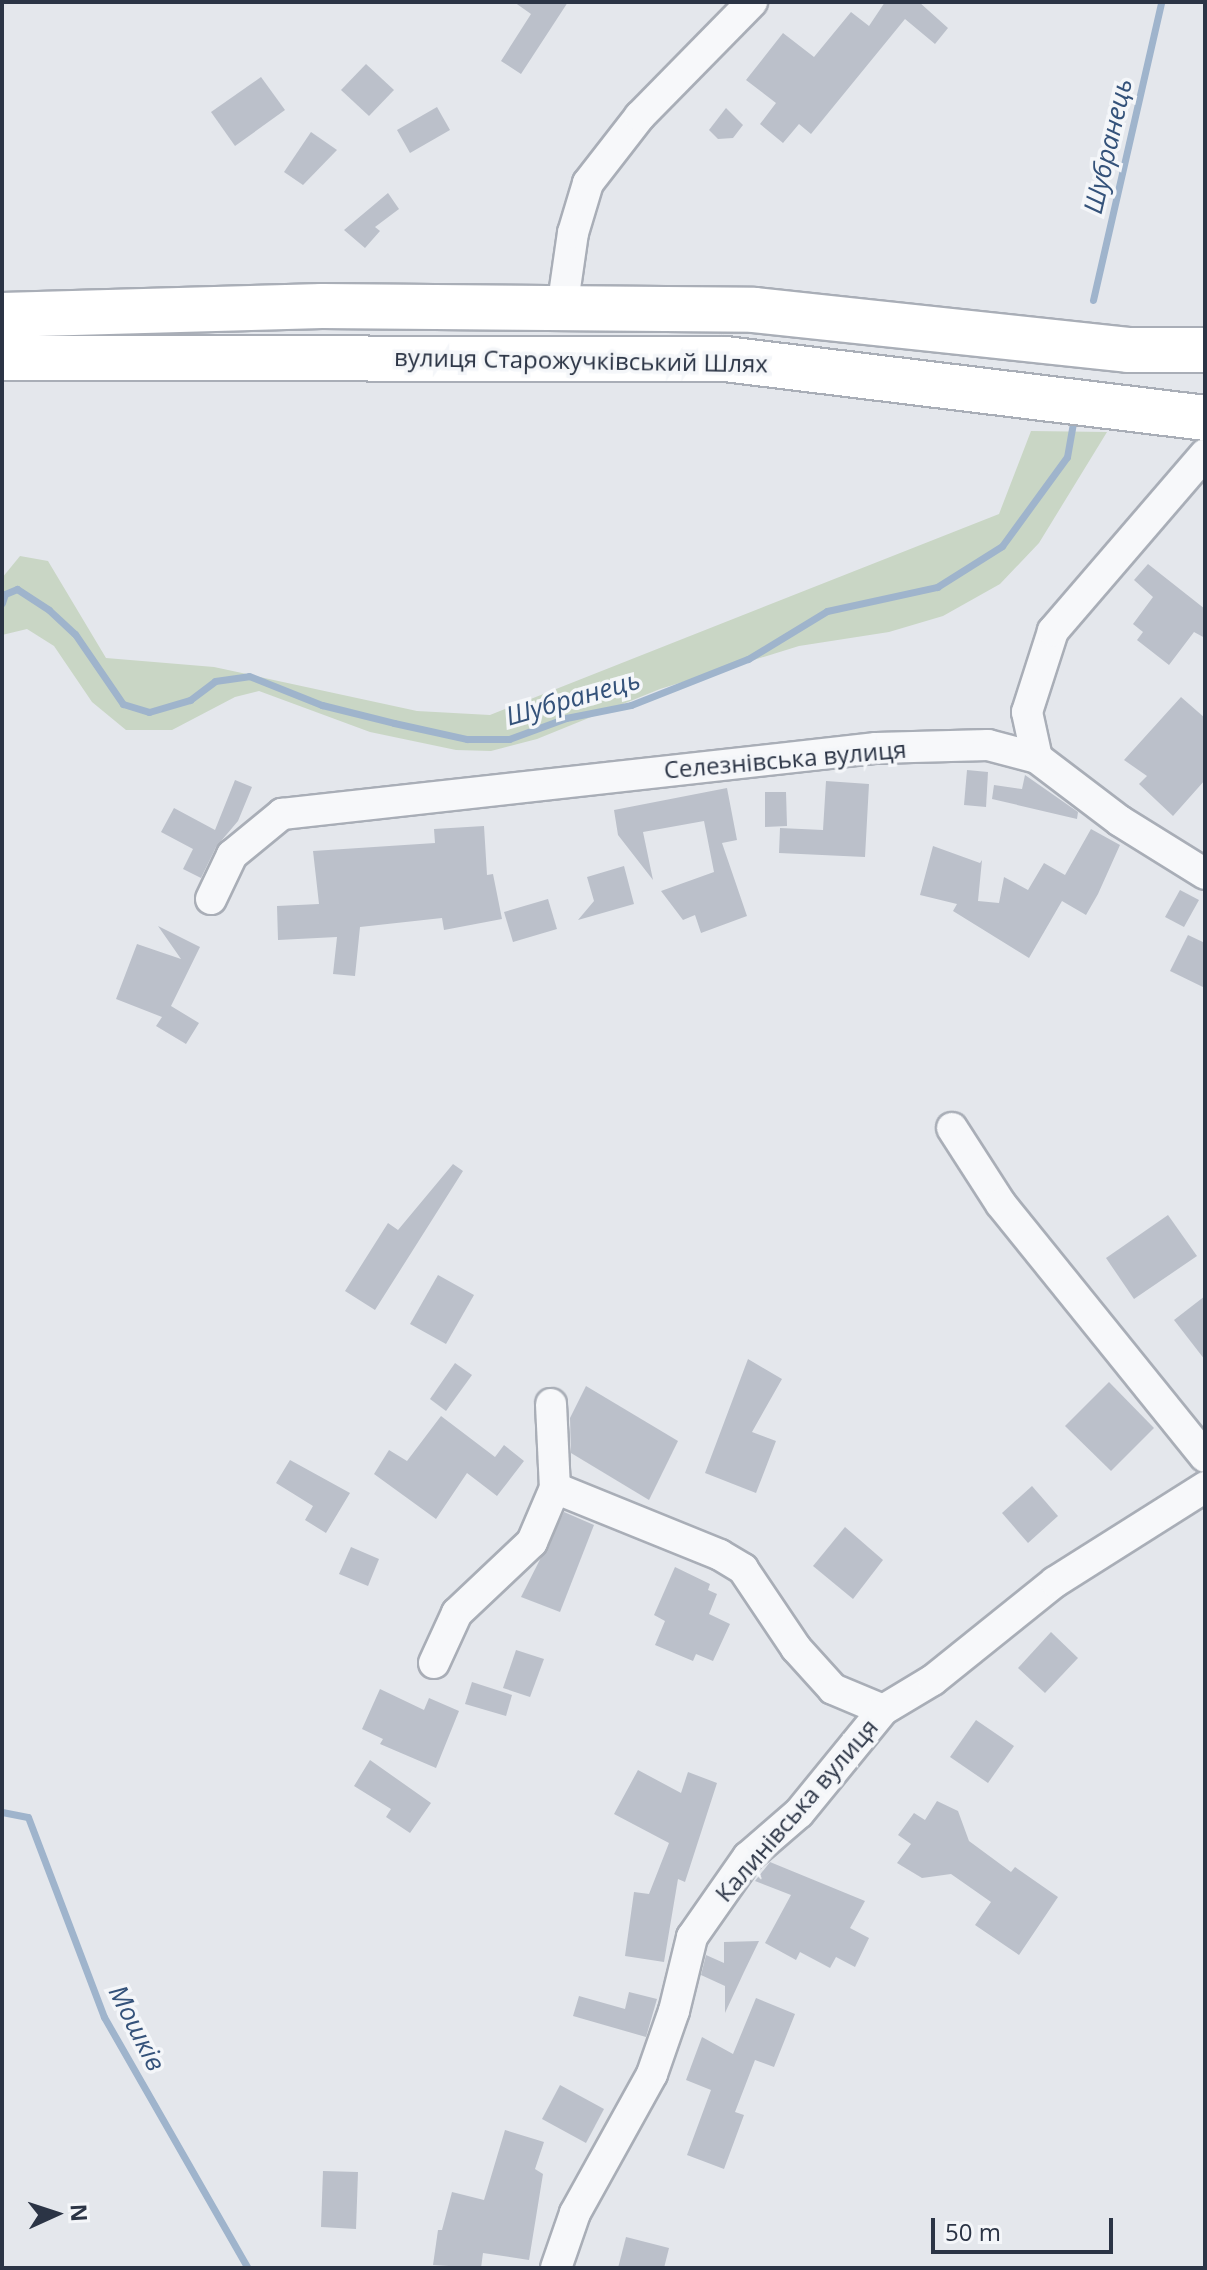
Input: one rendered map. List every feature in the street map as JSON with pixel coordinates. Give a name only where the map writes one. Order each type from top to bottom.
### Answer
[{"type":"main road","name":"вулиця Старожучківський Шлях","points":[[2,315],[322,306],[754,310],[1042,337],[1128,350],[1205,350]]},
{"type":"main road","points":[[752,360],[754,310]]},
{"type":"main road","name":"вулиця Старожучківський Шлях","points":[[2,358],[248,355],[752,360],[1205,418]]},
{"type":"street","points":[[562,309],[573,233],[588,183],[640,116],[752,2]]},
{"type":"street","points":[[1205,454],[1053,631],[1027,712],[1037,758],[1120,821],[1205,874]]},
{"type":"street","name":"Селезнівська вулиця","points":[[211,899],[232,855],[282,814],[876,748],[988,745],[1037,758]]},
{"type":"street","points":[[952,1128],[1011,1216],[1205,1457]]},
{"type":"street","points":[[434,1663],[457,1613],[532,1542],[555,1488],[551,1404]]},
{"type":"street","name":"Калинівська вулиця","points":[[556,2268],[575,2213],[652,2074],[674,2011],[692,1937],[748,1857],[799,1813],[883,1710],[933,1680],[1055,1582],[1205,1487]]},
{"type":"street","points":[[555,1488],[720,1555],[743,1569],[796,1648],[833,1689],[883,1710]]},
{"type":"green space","points":[[1031,431],[1107,432],[1039,543],[1000,584],[943,616],[889,632],[799,646],[660,689],[537,739],[491,751],[456,750],[370,732],[259,691],[235,697],[172,730],[126,730],[92,702],[54,646],[27,629],[2,635],[2,578],[20,556],[48,561],[106,658],[214,667],[417,711],[490,715],[999,514]]},
{"type":"building","points":[[514,2],[568,2],[521,74],[501,61],[531,14]]},
{"type":"building","points":[[885,2],[919,2],[948,28],[935,44],[905,19],[811,134],[799,124],[783,143],[760,124],[776,103],[746,80],[783,33],[814,57],[851,12],[869,26]]},
{"type":"building","points":[[366,64],[394,90],[369,116],[341,90]]},
{"type":"building","points":[[261,77],[285,110],[235,146],[211,112]]},
{"type":"building","points":[[437,107],[450,130],[410,153],[397,130]]},
{"type":"building","points":[[726,108],[743,125],[733,138],[718,139],[709,130]]},
{"type":"building","points":[[311,132],[337,150],[303,185],[284,172]]},
{"type":"building","points":[[388,193],[399,209],[375,227],[380,231],[365,248],[344,230]]},
{"type":"building","points":[[1148,564],[1205,609],[1205,638],[1194,632],[1169,665],[1137,640],[1143,632],[1133,624],[1153,597],[1134,580]]},
{"type":"building","points":[[1181,697],[1205,718],[1205,780],[1173,816],[1139,784],[1147,776],[1124,760]]},
{"type":"building","points":[[967,770],[988,772],[986,807],[964,805]]},
{"type":"building","points":[[1025,775],[1078,812],[1077,819],[992,799],[994,785],[1022,789]]},
{"type":"building","points":[[235,780],[252,787],[238,821],[216,847],[201,878],[183,869],[193,849],[161,832],[174,808],[215,830]]},
{"type":"building","points":[[826,781],[869,784],[865,857],[779,853],[780,828],[823,830]]},
{"type":"building","points":[[727,788],[737,840],[722,843],[747,916],[701,933],[695,915],[683,920],[661,891],[714,872],[704,821],[643,832],[653,880],[618,835],[614,810]]},
{"type":"building","points":[[765,792],[786,792],[787,826],[765,827]]},
{"type":"building","points":[[484,826],[487,875],[493,874],[502,919],[444,930],[442,918],[360,927],[355,976],[333,974],[337,937],[278,940],[277,906],[319,904],[313,851],[435,843],[434,829]]},
{"type":"building","points":[[1091,829],[1120,845],[1098,894],[1086,915],[1062,901],[1029,958],[953,911],[957,904],[920,895],[933,846],[980,863],[982,860],[978,901],[999,903],[1004,877],[1028,890],[1044,863],[1065,875]]},
{"type":"building","points":[[624,866],[634,904],[578,920],[594,901],[587,877]]},
{"type":"building","points":[[1180,890],[1199,900],[1184,927],[1165,917]]},
{"type":"building","points":[[548,899],[557,929],[513,942],[504,912]]},
{"type":"building","points":[[158,926],[200,947],[171,1006],[199,1023],[186,1044],[156,1026],[162,1017],[116,999],[137,944],[181,959]]},
{"type":"building","points":[[1188,935],[1205,943],[1205,988],[1170,971]]},
{"type":"building","points":[[453,1164],[463,1171],[375,1310],[345,1291],[388,1223],[398,1230]]},
{"type":"building","points":[[1168,1215],[1197,1256],[1134,1299],[1106,1258]]},
{"type":"building","points":[[438,1275],[474,1295],[446,1344],[410,1324]]},
{"type":"building","points":[[1205,1296],[1205,1360],[1174,1320]]},
{"type":"building","points":[[748,1359],[782,1379],[752,1432],[776,1441],[756,1493],[705,1473]]},
{"type":"building","points":[[455,1363],[472,1375],[446,1411],[430,1399]]},
{"type":"building","points":[[1109,1382],[1154,1428],[1111,1471],[1065,1426]]},
{"type":"building","points":[[586,1386],[678,1441],[649,1500],[571,1453],[570,1418]]},
{"type":"building","points":[[441,1416],[495,1457],[504,1445],[524,1461],[497,1496],[467,1473],[436,1519],[374,1474],[389,1450],[407,1461]]},
{"type":"building","points":[[290,1460],[350,1493],[326,1533],[305,1520],[313,1506],[276,1483]]},
{"type":"building","points":[[1032,1486],[1058,1516],[1028,1543],[1002,1513]]},
{"type":"building","points":[[564,1512],[594,1525],[560,1612],[521,1597]]},
{"type":"building","points":[[845,1527],[883,1560],[853,1599],[813,1566]]},
{"type":"building","points":[[351,1547],[379,1559],[368,1586],[339,1574]]},
{"type":"building","points":[[675,1567],[710,1584],[708,1590],[717,1594],[709,1614],[730,1624],[713,1661],[696,1654],[693,1661],[655,1645],[665,1621],[654,1615]]},
{"type":"building","points":[[1051,1632],[1078,1658],[1045,1693],[1018,1668]]},
{"type":"building","points":[[516,1650],[544,1659],[530,1697],[503,1688]]},
{"type":"building","points":[[472,1682],[512,1695],[506,1716],[465,1704]]},
{"type":"building","points":[[380,1689],[424,1710],[429,1698],[459,1711],[436,1768],[380,1744],[383,1739],[362,1729]]},
{"type":"building","points":[[976,1720],[1014,1746],[988,1783],[950,1757]]},
{"type":"building","points":[[370,1760],[431,1803],[410,1833],[386,1817],[391,1809],[354,1786]]},
{"type":"building","points":[[638,1770],[681,1793],[688,1772],[717,1783],[685,1882],[678,1879],[664,1962],[625,1956],[634,1892],[649,1894],[669,1843],[614,1814]]},
{"type":"building","points":[[937,1801],[958,1811],[969,1841],[1011,1872],[1015,1867],[1058,1897],[1019,1955],[975,1925],[991,1902],[951,1874],[922,1878],[897,1863],[911,1844],[898,1835],[914,1813],[925,1820]]},
{"type":"building","points":[[770,1862],[865,1901],[850,1928],[869,1938],[855,1967],[836,1957],[830,1968],[800,1952],[796,1960],[765,1943],[791,1895],[755,1881]]},
{"type":"building","points":[[759,1941],[725,2013],[725,1986],[701,1975],[706,1955],[724,1963],[724,1942]]},
{"type":"building","points":[[629,1992],[657,1999],[646,2037],[573,2016],[579,1996],[625,2009]]},
{"type":"building","points":[[756,1998],[795,2014],[774,2067],[755,2060],[735,2112],[744,2115],[724,2169],[687,2155],[711,2090],[686,2080],[702,2037],[733,2054]]},
{"type":"building","points":[[560,2085],[604,2109],[586,2143],[542,2119]]},
{"type":"building","points":[[505,2130],[544,2142],[535,2169],[543,2174],[529,2260],[483,2253],[481,2268],[433,2265],[438,2230],[442,2230],[452,2192],[484,2200]]},
{"type":"building","points":[[323,2171],[358,2172],[356,2229],[321,2227]]},
{"type":"building","points":[[626,2237],[669,2248],[664,2268],[618,2268]]},
{"type":"waterway","name":"Шубранець","points":[[1093,300],[1161,2]]},
{"type":"waterway","name":"Шубранець","points":[[2,603],[5,594],[17,589],[49,610],[75,634],[123,704],[149,712],[190,700],[215,681],[249,676],[322,705],[394,723],[467,739],[509,739],[566,718],[631,705],[748,659],[827,611],[937,587],[1002,546],[1067,457],[1074,419]]},
{"type":"waterway","name":"Мошків","points":[[2,1812],[28,1817],[104,2017],[248,2268]]}]
